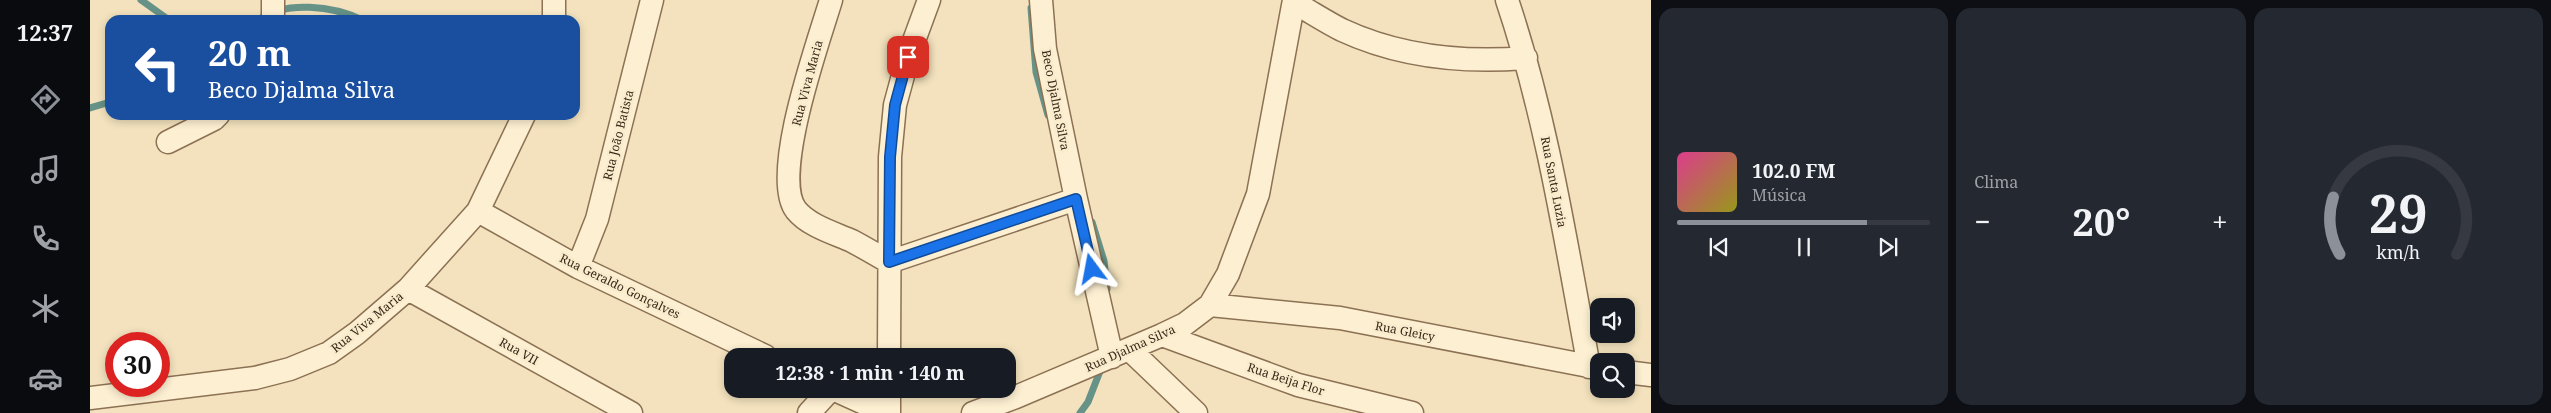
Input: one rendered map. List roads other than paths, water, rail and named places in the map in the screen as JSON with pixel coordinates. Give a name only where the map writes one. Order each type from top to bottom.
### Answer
[{"type":"street","points":[[272,0],[272,15]]},
{"type":"street","points":[[554,0],[554,15]]},
{"type":"street","name":"Rua João Batista","points":[[578,267],[597,219],[652,0]]},
{"type":"street","name":"Rua Viva Maria","points":[[831,0],[796,116],[789,159],[789,194],[795,209],[805,219],[855,242],[889,262]]},
{"type":"street","points":[[889,348],[890,157],[895,105],[908,57],[929,0]]},
{"type":"street","name":"Beco Djalma Silva","points":[[1041,0],[1045,49],[1076,199],[1121,353]]},
{"type":"street","name":"Rua Santa Luzia","points":[[1507,0],[1526,58],[1546,139],[1591,353]]},
{"type":"street","points":[[1295,2],[1343,30],[1387,47],[1444,59],[1492,61],[1526,58]]},
{"type":"street","name":"Rua Djalma Silva","points":[[974,413],[1162,336],[1185,324],[1210,305],[1228,274],[1258,194],[1295,2]]},
{"type":"street","points":[[168,142],[214,120]]},
{"type":"street","name":"Rua Viva Maria","points":[[90,398],[256,378],[290,369],[329,353],[357,333],[408,289],[478,211],[522,120]]},
{"type":"street","points":[[889,262],[1076,199]]},
{"type":"street","name":"Rua Geraldo Gonçalves","points":[[478,211],[578,267],[748,348]]},
{"type":"street","name":"Rua VII","points":[[408,289],[631,413]]},
{"type":"street","name":"Rua Gleicy","points":[[1210,305],[1340,318],[1590,366]]},
{"type":"street","name":"Rua Beija Flor","points":[[1162,336],[1298,385],[1412,413]]},
{"type":"street","points":[[1121,353],[1196,413]]},
{"type":"street","points":[[1635,373],[1651,375]]},
{"type":"street","points":[[809,413],[823,398]]},
{"type":"street","points":[[853,398],[888,413],[889,398]]},
{"type":"waterway","points":[[141,0],[162,15]]},
{"type":"waterway","points":[[267,15],[282,10],[310,7],[351,15]]},
{"type":"waterway","points":[[1031,8],[1036,72],[1048,115]]},
{"type":"waterway","points":[[90,108],[105,104]]},
{"type":"waterway","points":[[1092,222],[1104,261],[1107,289]]},
{"type":"waterway","points":[[1080,413],[1088,402],[1102,366]]}]
